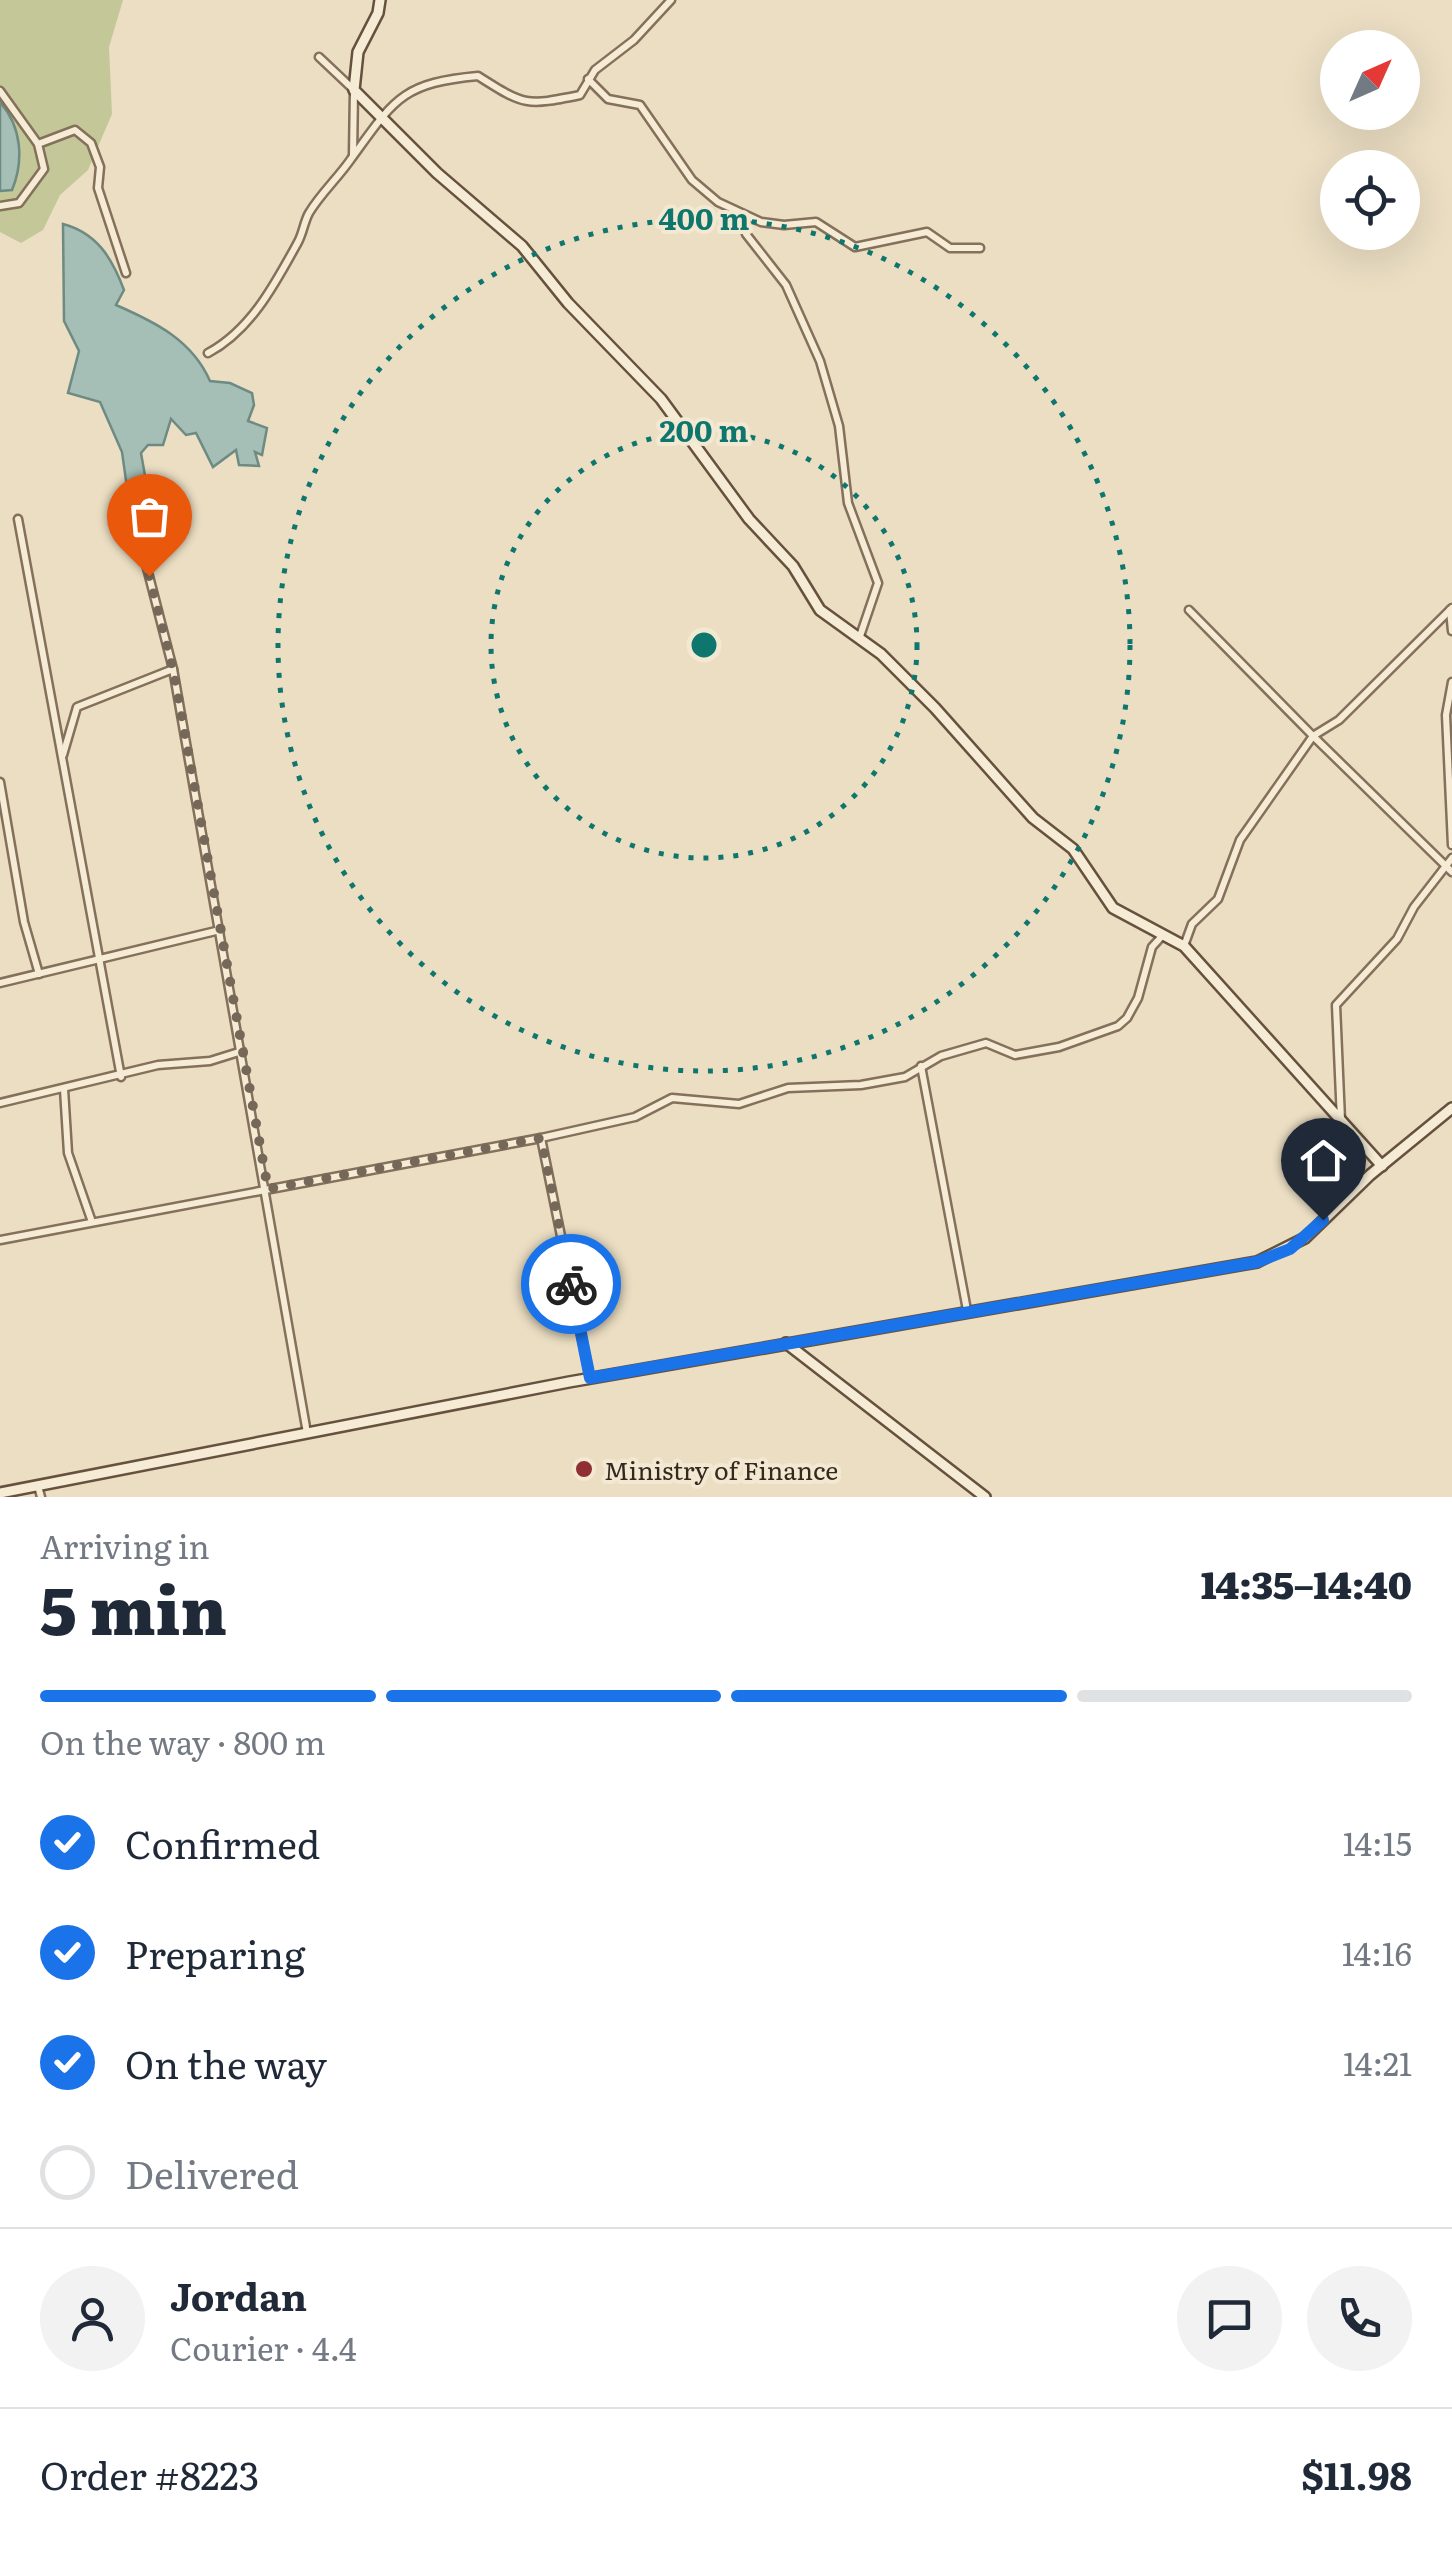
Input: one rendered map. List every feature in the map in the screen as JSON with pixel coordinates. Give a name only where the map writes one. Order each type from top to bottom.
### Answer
[{"type":"street","points":[[354,156],[358,52],[378,13],[380,0]]},
{"type":"street","points":[[208,353],[234,339],[258,309],[301,237],[308,214],[378,118],[402,96],[427,83],[478,76],[514,99],[532,104],[580,95],[588,78],[634,40],[656,13],[670,6],[671,0]]},
{"type":"street","points":[[319,57],[378,118],[522,246],[568,302],[661,399],[749,519],[792,566],[820,610],[881,654],[936,708],[1033,818],[1073,850],[1113,908],[1184,946],[1382,1166]]},
{"type":"street","points":[[588,78],[608,99],[640,104],[692,180],[742,216],[784,225],[816,222],[855,247],[927,232],[956,250],[980,248]]},
{"type":"street","points":[[0,92],[38,144],[44,169],[19,203],[0,206]]},
{"type":"street","points":[[38,144],[75,130],[91,143],[100,167],[98,188],[126,273]]},
{"type":"street","points":[[742,216],[746,234],[786,285],[820,361],[839,426],[848,503],[878,583],[859,639]]},
{"type":"street","points":[[18,520],[121,1077]]},
{"type":"street","points":[[141,545],[173,669],[268,1189],[308,1433]]},
{"type":"street","points":[[1451,608],[1452,631]]},
{"type":"street","points":[[1184,946],[1192,924],[1218,899],[1240,840],[1313,736],[1339,720],[1451,608]]},
{"type":"street","points":[[1189,610],[1378,804],[1450,869]]},
{"type":"street","points":[[62,756],[78,707],[173,669]]},
{"type":"street","points":[[1452,682],[1446,715],[1452,844]]},
{"type":"street","points":[[0,782],[24,922],[39,974]]},
{"type":"street","points":[[0,838],[9,832]]},
{"type":"street","points":[[1341,1120],[1336,1005],[1397,939],[1414,906],[1450,869],[1452,858]]},
{"type":"street","points":[[0,982],[220,930]]},
{"type":"street","points":[[0,1240],[541,1138],[635,1117],[672,1098],[739,1104],[788,1088],[860,1085],[905,1078],[921,1066],[986,1043],[1015,1055],[1059,1047],[1118,1026],[1138,998],[1152,947],[1162,934]]},
{"type":"street","points":[[0,1103],[158,1066],[210,1061],[242,1052]]},
{"type":"street","points":[[921,1066],[967,1310]]},
{"type":"street","points":[[64,1089],[68,1152],[92,1222]]},
{"type":"street","points":[[0,1493],[39,1491],[590,1378],[1257,1262],[1304,1238],[1452,1108]]},
{"type":"street","points":[[541,1138],[590,1378]]},
{"type":"street","points":[[786,1342],[986,1497]]},
{"type":"green space","points":[[0,0],[123,0],[109,47],[112,114],[88,170],[60,195],[43,230],[21,243],[0,232],[0,191],[12,190],[10,114],[0,102]]},
{"type":"water","points":[[0,102],[17,133],[19,156],[12,190],[0,191]]},
{"type":"water","points":[[63,224],[94,240],[108,257],[124,290],[116,305],[183,343],[210,381],[230,383],[252,393],[254,405],[248,421],[267,428],[262,455],[255,452],[259,466],[239,465],[236,450],[213,467],[196,433],[186,435],[171,419],[163,445],[148,445],[141,453],[153,521],[139,537],[133,530],[122,452],[100,402],[68,393],[79,351],[64,321]]},
{"type":"way so far","points":[[149,576],[173,669],[268,1189],[541,1138],[571,1284]]},
{"type":"place","name":"Ministry of Finance","points":[[584,1469]]},
{"type":"route","points":[[571,1284],[590,1378],[1060,1293],[1257,1262],[1290,1249],[1323,1220]]}]
